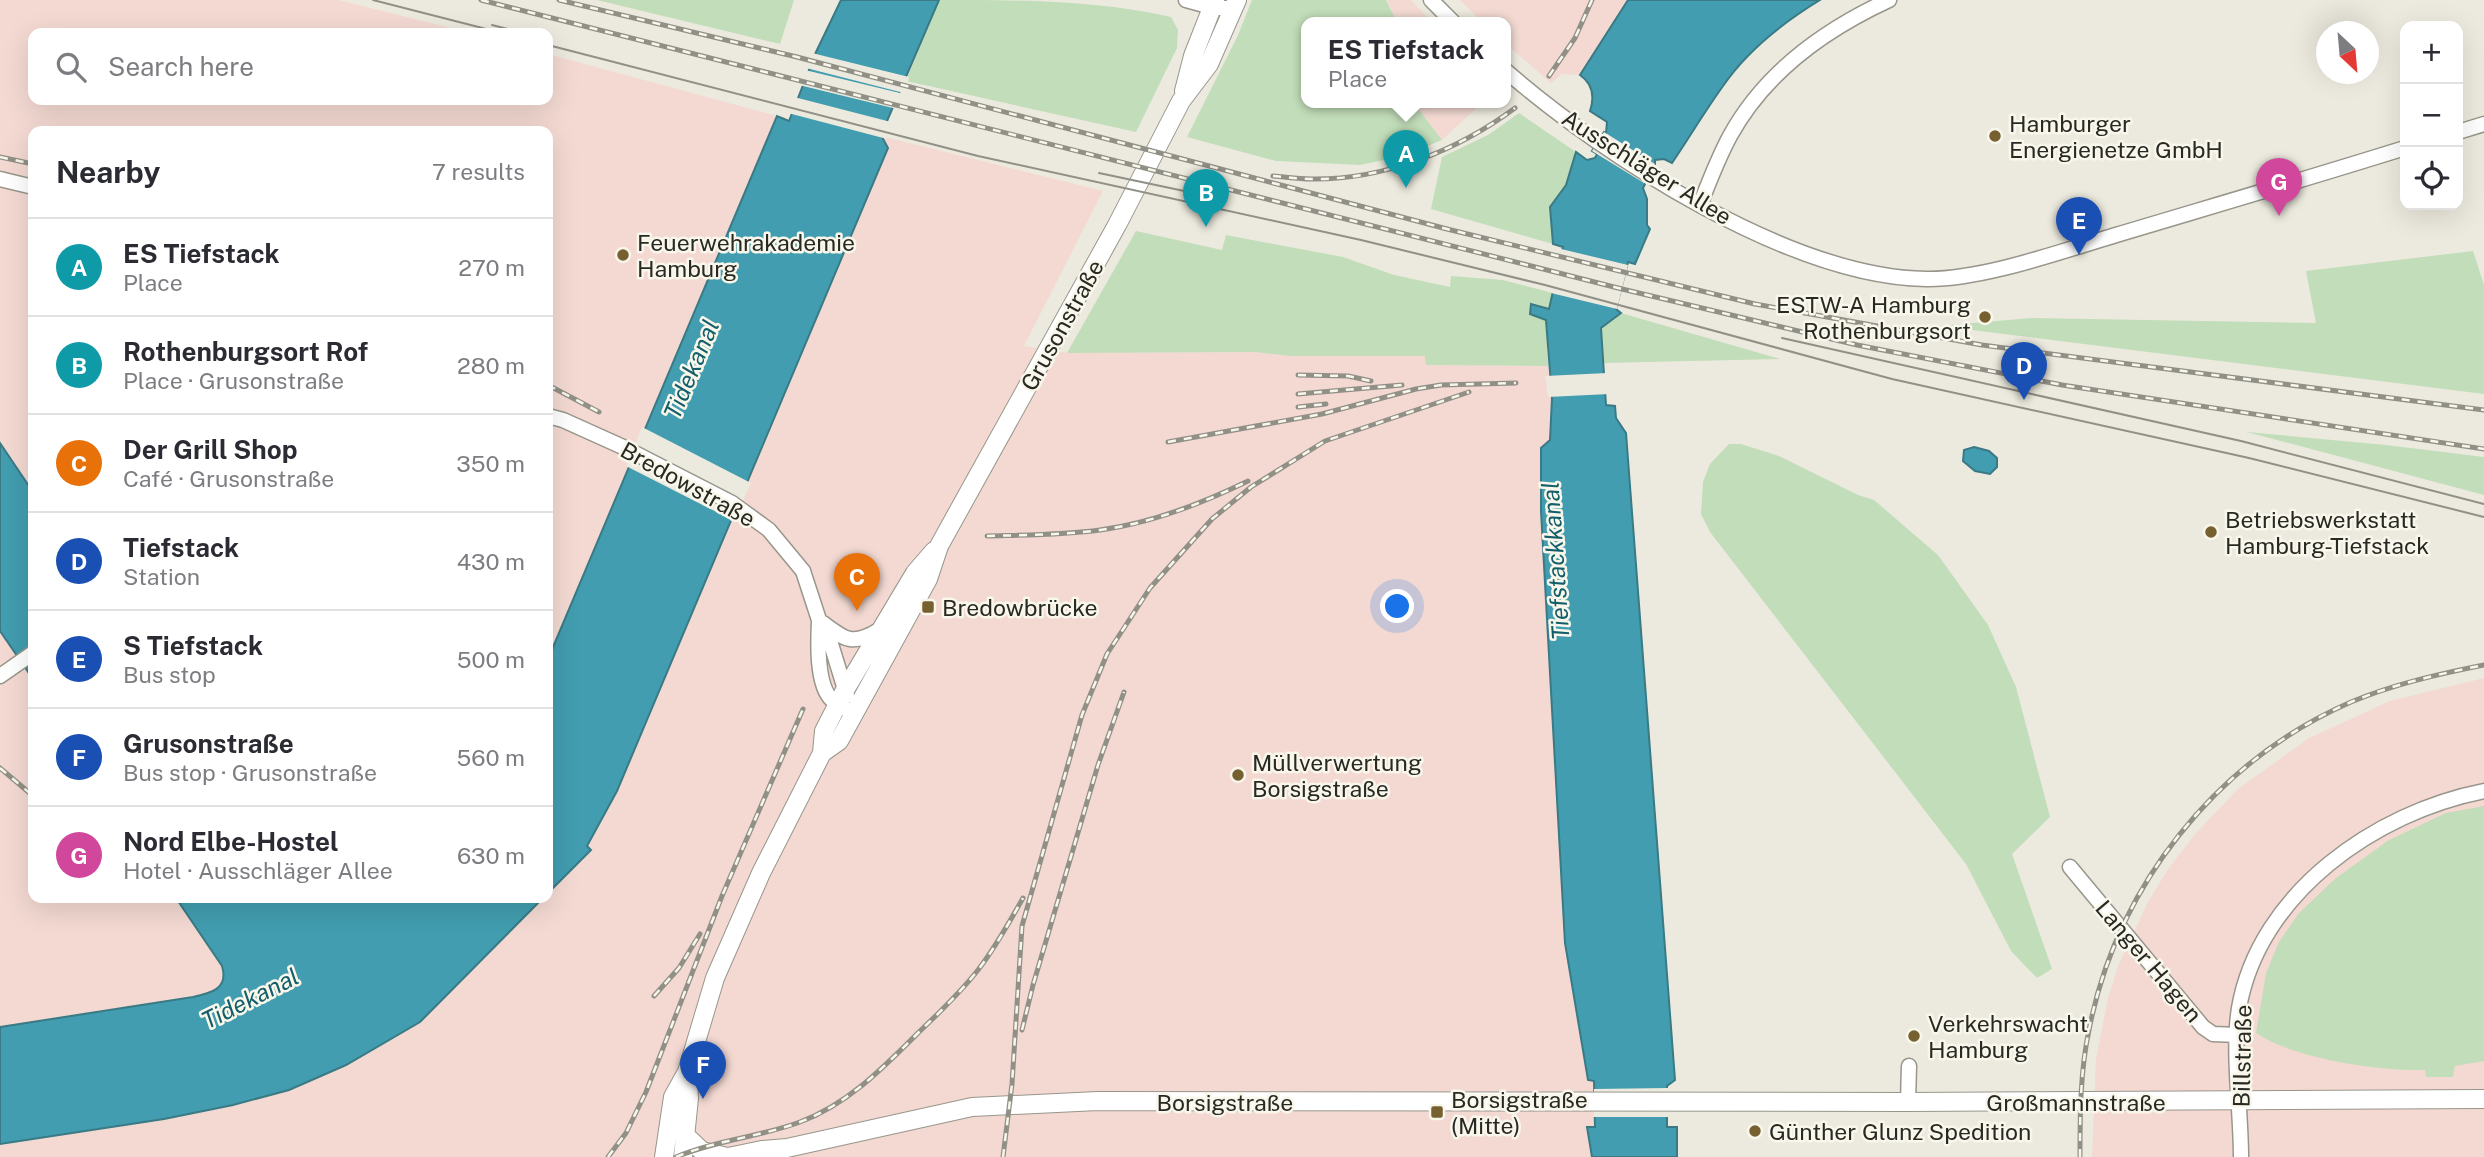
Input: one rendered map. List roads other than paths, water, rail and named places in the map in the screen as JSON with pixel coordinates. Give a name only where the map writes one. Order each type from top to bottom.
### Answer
[{"type":"main road","name":"Grusonstraße","points":[[822,753],[839,741],[928,579],[939,546],[1122,216],[1181,102],[1209,64],[1225,3]]},
{"type":"main road","name":"Grusonstraße","points":[[664,1157],[673,1097],[687,1072],[719,969],[761,873],[822,753],[824,731],[879,630],[915,573],[939,546]]},
{"type":"main road","name":"Grusonstraße","points":[[683,1157],[689,1098],[687,1072]]},
{"type":"main road","name":"Großmannstraße","points":[[1668,1102],[2484,1099]]},
{"type":"main road","name":"Borsigstraße","points":[[727,1157],[787,1148],[986,1105],[1098,1101],[1668,1102]]},
{"type":"main road","points":[[685,1135],[688,1141],[702,1152],[727,1157]]},
{"type":"main road","name":"Borsigstraße","points":[[768,1157],[787,1148]]},
{"type":"street","points":[[1186,0],[1225,3]]},
{"type":"street","points":[[1431,0],[1449,17]]},
{"type":"street","points":[[1700,205],[1728,139],[1751,102],[1768,83],[1796,55],[1824,35],[1889,0]]},
{"type":"street","name":"Ausschläger Allee","points":[[1511,75],[1598,142],[1700,205],[1784,245],[1838,265],[1891,275],[1934,279],[1978,272],[2073,248],[2400,150]]},
{"type":"street","points":[[2463,130],[2484,124]]},
{"type":"street","points":[[0,179],[28,186]]},
{"type":"street","name":"Bredowstraße","points":[[553,417],[623,447],[748,513],[769,530],[803,571],[819,620],[831,644],[841,697],[854,713]]},
{"type":"street","points":[[819,620],[849,640],[864,638],[879,630]]},
{"type":"street","points":[[3,673],[28,656]]},
{"type":"street","name":"Billstraße","points":[[2241,1157],[2238,1019],[2243,991],[2268,934],[2291,902],[2343,853],[2384,826],[2437,802],[2484,791]]},
{"type":"street","name":"Langer Hagen","points":[[2070,867],[2203,1027],[2213,1034],[2238,1035]]},
{"type":"street","points":[[1908,1102],[1909,1066]]},
{"type":"water","name":"Tidekanal","points":[[841,0],[939,0],[881,135],[888,148],[617,791],[587,846],[591,850],[553,888],[553,647],[777,116],[789,121],[816,52]]},
{"type":"water","name":"Tiefstackkanal","points":[[1628,0],[1820,0],[1780,28],[1743,61],[1716,95],[1672,163],[1664,159],[1655,160],[1643,188],[1647,199],[1647,225],[1650,229],[1635,264],[1628,262],[1616,309],[1621,313],[1601,328],[1606,405],[1615,406],[1616,418],[1626,433],[1675,1080],[1667,1086],[1667,1127],[1677,1127],[1677,1157],[1592,1157],[1587,1127],[1595,1127],[1594,1081],[1588,1080],[1565,943],[1541,511],[1541,448],[1550,440],[1552,398],[1546,320],[1530,314],[1531,304],[1549,309],[1563,247],[1553,244],[1550,207],[1566,185],[1576,152],[1587,160],[1595,158],[1597,154],[1592,151],[1604,132],[1606,133],[1607,122],[1590,111],[1592,91],[1588,82],[1580,75]]},
{"type":"water","points":[[0,443],[28,485],[28,672],[0,631]]},
{"type":"water","points":[[1974,447],[1989,451],[1997,458],[1997,467],[1990,474],[1975,471],[1963,461],[1964,450]]},
{"type":"water","name":"Tidekanal","points":[[179,903],[538,903],[420,1022],[346,1065],[289,1090],[233,1105],[164,1119],[0,1144],[0,1027],[193,997],[217,989],[221,985],[224,974],[222,966]]},
{"type":"tram line","points":[[373,0],[482,28]]},
{"type":"tram line","points":[[492,25],[504,28]]},
{"type":"tram line","points":[[553,46],[978,156],[1361,240],[1545,285],[1892,379],[2249,458],[2484,517]]},
{"type":"tram line","points":[[1099,173],[1222,199]]},
{"type":"tram line","points":[[1782,338],[2241,441],[2484,504]]},
{"type":"railway","points":[[481,0],[1622,289],[1857,345],[2062,385],[2484,449]]},
{"type":"railway","points":[[559,0],[797,57],[1447,229],[1755,304],[1982,345],[2484,410]]},
{"type":"railway","points":[[1549,76],[1575,38],[1592,0]]},
{"type":"railway","points":[[1273,176],[1338,178],[1392,168],[1444,150],[1515,108]]},
{"type":"railway","points":[[0,157],[28,163]]},
{"type":"railway","points":[[1298,375],[1348,376],[1371,381]]},
{"type":"railway","points":[[1168,442],[1322,414],[1416,389],[1441,385],[1516,383]]},
{"type":"railway","points":[[1298,394],[1402,385]]},
{"type":"railway","points":[[553,388],[599,412]]},
{"type":"railway","points":[[1003,1157],[1012,1084],[1022,926],[1082,715],[1107,654],[1150,588],[1212,519],[1251,487],[1325,441],[1469,392]]},
{"type":"railway","points":[[1298,407],[1326,404]]},
{"type":"railway","points":[[987,536],[1072,533],[1138,523],[1176,512],[1248,481]]},
{"type":"railway","points":[[2080,1157],[2084,1062],[2089,1030],[2103,977],[2123,926],[2149,878],[2180,834],[2216,794],[2257,758],[2302,727],[2351,702],[2384,690],[2484,665]]},
{"type":"railway","points":[[1022,1030],[1098,765],[1124,692]]},
{"type":"railway","points":[[608,1157],[626,1133],[646,1092],[722,896],[803,709]]},
{"type":"railway","points":[[0,768],[28,792]]},
{"type":"railway","points":[[676,1157],[707,1146],[800,1122],[834,1105],[864,1084],[964,987],[990,953],[1023,898]]},
{"type":"railway","points":[[654,996],[679,968],[700,934]]},
{"type":"place","name":"Hamburger Energienetze GmbH","points":[[1995,136]]},
{"type":"place","name":"ES Tiefstack","points":[[1406,188]]},
{"type":"place","name":"Nord Elbe-Hostel","points":[[2279,216]]},
{"type":"place","name":"Rothenburgsort Rof","points":[[1206,227]]},
{"type":"place","name":"Feuerwehrakademie Hamburg","points":[[623,255]]},
{"type":"place","name":"S Tiefstack","points":[[2079,255]]},
{"type":"place","name":"ESTW-A Hamburg Rothenburgsort","points":[[1985,317]]},
{"type":"place","name":"Tiefstack","points":[[2024,400]]},
{"type":"place","name":"Betriebswerkstatt Hamburg-Tiefstack","points":[[2211,532]]},
{"type":"place","name":"Bredowbrücke","points":[[928,607]]},
{"type":"place","name":"Der Grill Shop","points":[[857,611]]},
{"type":"place","name":"Müllverwertung Borsigstraße","points":[[1238,775]]},
{"type":"place","name":"Verkehrswacht Hamburg","points":[[1914,1036]]},
{"type":"place","name":"Grusonstraße","points":[[703,1099]]},
{"type":"place","name":"Borsigstraße (Mitte)","points":[[1437,1112]]},
{"type":"place","name":"Günther Glunz Spedition","points":[[1755,1131]]}]
